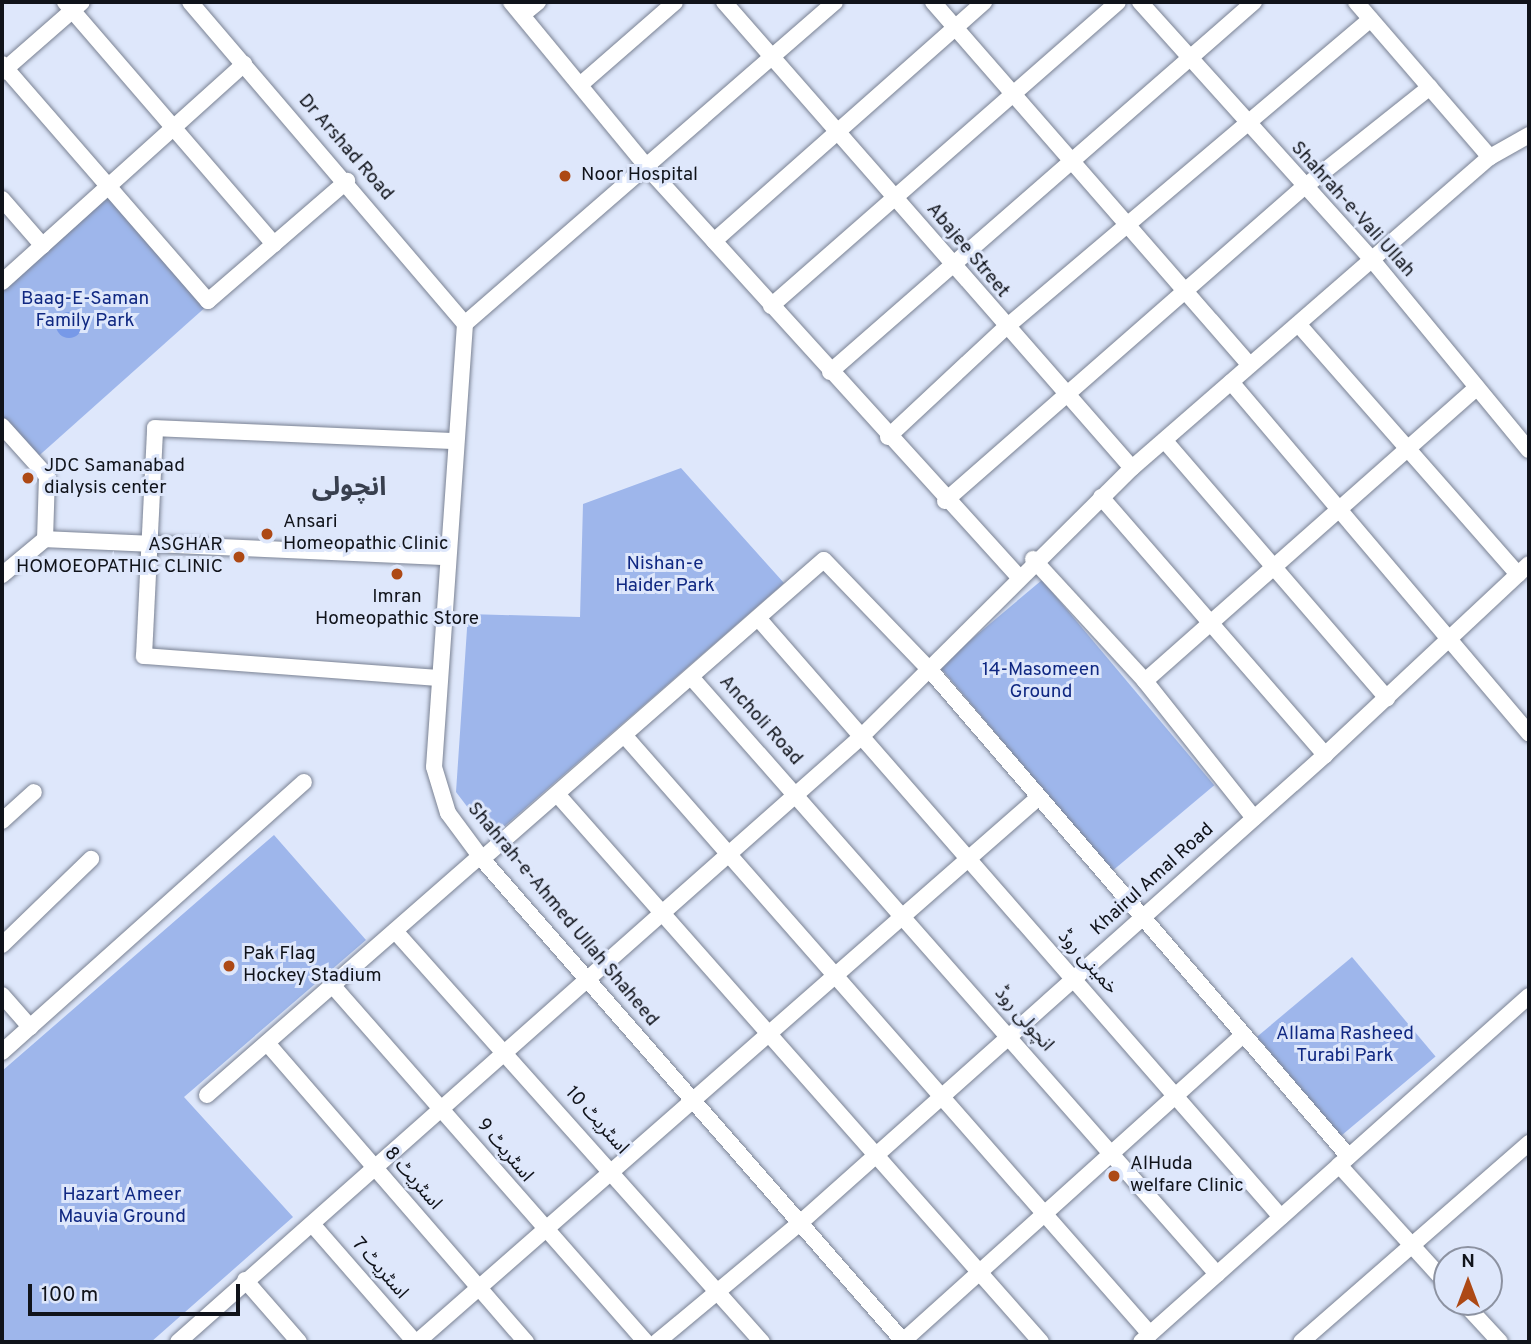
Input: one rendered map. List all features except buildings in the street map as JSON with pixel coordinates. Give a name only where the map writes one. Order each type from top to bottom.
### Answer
[{"type":"street","name":"Dr Arshad Road","points":[[190,2],[347,181],[464,324]]},
{"type":"street","points":[[511,2],[646,166],[713,242],[945,501],[1018,576]]},
{"type":"street","points":[[523,15],[538,2]]},
{"type":"street","points":[[580,85],[676,2]]},
{"type":"street","name":"Abajee Street","points":[[724,2],[955,266],[1004,330],[1132,468]]},
{"type":"street","points":[[464,324],[835,2]]},
{"type":"street","points":[[933,2],[1249,364]]},
{"type":"street","points":[[713,242],[984,2]]},
{"type":"street","points":[[771,306],[1118,2]]},
{"type":"street","name":"Shahrah-e-Vali Ullah","points":[[1140,2],[1303,188],[1373,261],[1529,450]]},
{"type":"street","points":[[830,372],[955,266],[1070,161],[1254,2]]},
{"type":"street","points":[[1356,2],[1490,157]]},
{"type":"street","points":[[274,244],[73,4],[3,68],[208,302],[347,181]]},
{"type":"street","points":[[888,437],[1004,330],[1371,19]]},
{"type":"street","points":[[2,282],[110,188],[244,64]]},
{"type":"street","points":[[945,501],[1303,188],[1430,87]]},
{"type":"street","points":[[178,1342],[505,1051],[664,915],[862,736],[930,670],[1033,559],[1132,468],[1490,157],[1529,135]]},
{"type":"street","points":[[2,199],[43,246]]},
{"type":"street","name":"Shahrah-e-Ahmed Ullah Shaheed","points":[[464,324],[437,678],[437,790],[481,858],[903,1342]]},
{"type":"street","points":[[1299,325],[1411,451],[1524,569]]},
{"type":"street","points":[[1231,382],[1529,734]]},
{"type":"street","points":[[1145,681],[1411,451],[1477,387]]},
{"type":"street","points":[[2,426],[47,476],[45,539]]},
{"type":"street","points":[[437,678],[144,656],[155,428],[456,441]]},
{"type":"street","points":[[1165,441],[1278,566],[1387,698]]},
{"type":"street","points":[[1101,497],[1325,755]]},
{"type":"street","points":[[2,575],[45,539],[149,540],[446,557]]},
{"type":"street","points":[[1033,559],[1145,681],[1254,818]]},
{"type":"street","points":[[207,1095],[824,560],[930,670],[1140,920],[1243,1035],[1433,1268]]},
{"type":"street","name":"Khairul Amal Road","points":[[657,1342],[800,1223],[1009,1037],[1325,755],[1524,569]]},
{"type":"street","name":"خمینی روڈ","points":[[758,618],[862,736],[965,860],[1074,979],[1282,1217]]},
{"type":"street","name":"Ancholi Road","points":[[691,677],[798,793]]},
{"type":"street","points":[[624,735],[1047,1212],[1146,1338],[1529,996]]},
{"type":"street","points":[[2,1052],[304,782]]},
{"type":"street","points":[[2,821],[34,792]]},
{"type":"street","points":[[557,793],[1041,1342]]},
{"type":"street","name":"انچولی روڈ","points":[[798,793],[1217,1275]]},
{"type":"street","points":[[416,1342],[481,1290],[543,1230],[694,1100],[834,971],[1039,797]]},
{"type":"street","points":[[2,945],[92,859]]},
{"type":"street","name":"اسٹریٹ 10","points":[[395,931],[612,1170],[761,1342]]},
{"type":"street","name":"اسٹریٹ 9","points":[[332,986],[543,1230],[646,1342]]},
{"type":"street","points":[[2,995],[30,1027]]},
{"type":"street","points":[[903,1342],[1243,1035]]},
{"type":"street","name":"اسٹریٹ 8","points":[[267,1043],[526,1342]]},
{"type":"street","points":[[1301,1342],[1410,1243],[1529,1143]]},
{"type":"street","name":"اسٹریٹ 7","points":[[312,1224],[416,1342]]},
{"type":"street","points":[[245,1280],[299,1342]]},
{"type":"street","points":[[1476,1316],[1500,1342]]},
{"type":"green space","name":"Baag-E-Saman Family Park","points":[[109,188],[209,304],[33,461],[2,426],[2,282]]},
{"type":"green space","name":"Nishan-e Haider Park","points":[[681,468],[784,583],[491,838],[456,792],[468,614],[580,617],[583,504]]},
{"type":"green space","name":"14-Masomeen Ground","points":[[1042,580],[1214,785],[1112,871],[939,666]]},
{"type":"green space","name":"Hazart Ameer Mauvia Ground","points":[[274,835],[366,940],[184,1097],[293,1217],[151,1342],[2,1342],[2,1071]]},
{"type":"green space","name":"Allama Rasheed Turabi Park","points":[[1352,957],[1436,1057],[1341,1136],[1257,1037]]},
{"type":"shaded area","points":[[69,312],[78,316],[82,325],[78,334],[69,338],[60,334],[56,325],[60,316]]},
{"type":"place","name":"Noor Hospital","points":[[565,176]]},
{"type":"place","name":"JDC Samanabad dialysis center","points":[[28,478]]},
{"type":"place","name":"Ansari Homeopathic Clinic","points":[[267,534]]},
{"type":"place","name":"ASGHAR HOMOEOPATHIC CLINIC","points":[[239,557]]},
{"type":"place","name":"Imran Homeopathic Store","points":[[397,574]]},
{"type":"place","name":"Pak Flag Hockey Stadium","points":[[229,966]]},
{"type":"place","name":"AlHuda welfare Clinic","points":[[1114,1176]]},
{"type":"district","name":"انچولی","points":[[349,489]]}]
